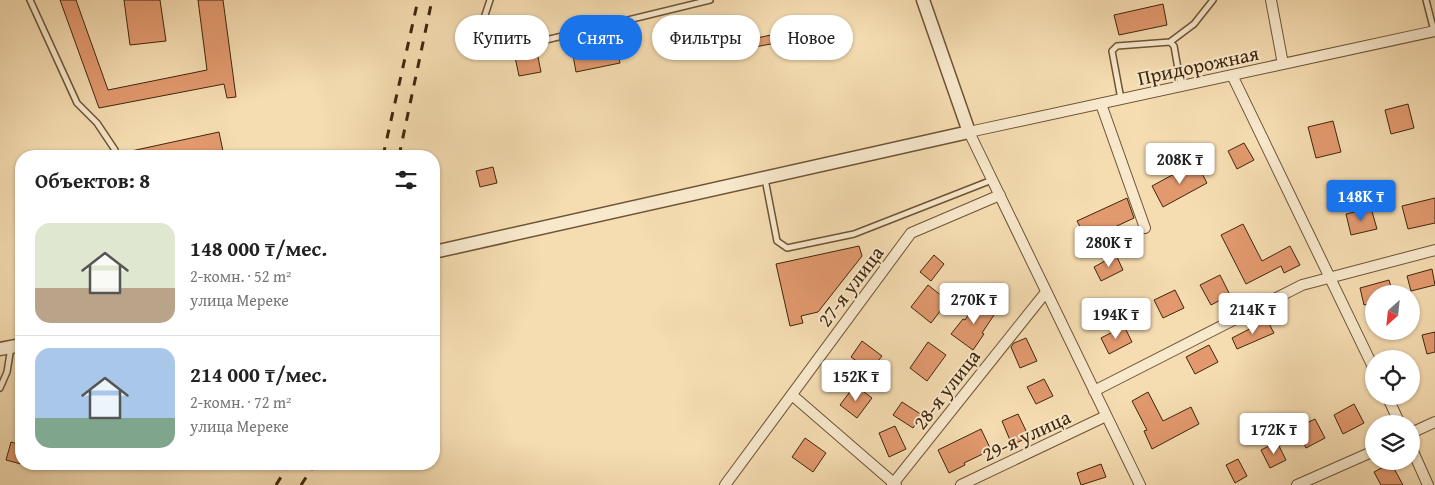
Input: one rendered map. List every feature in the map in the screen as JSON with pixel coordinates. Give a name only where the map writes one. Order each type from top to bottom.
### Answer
[{"type":"street","points":[[923,0],[969,132],[1140,485]]},
{"type":"street","points":[[1271,0],[1283,64]]},
{"type":"street","name":"Придорожная","points":[[969,132],[1434,31]]},
{"type":"street","points":[[1232,75],[1365,352]]},
{"type":"street","points":[[1101,104],[1145,228]]},
{"type":"street","points":[[440,251],[969,132]]},
{"type":"street","name":"27-я улица","points":[[725,485],[911,233],[1000,195]]},
{"type":"street","points":[[1094,391],[1293,289],[1435,250]]},
{"type":"street","name":"28-я улица","points":[[894,484],[1046,292]]},
{"type":"street","points":[[792,395],[894,484]]},
{"type":"street","name":"29-я улица","points":[[961,485],[1106,416]]},
{"type":"street","points":[[1420,429],[1435,422]]},
{"type":"street","points":[[1297,485],[1365,454]]},
{"type":"street","points":[[1420,467],[1428,485]]},
{"type":"lane","points":[[30,0],[77,104],[97,123],[115,150]]},
{"type":"lane","points":[[490,0],[484,18],[487,36],[502,46],[517,47],[710,0]]},
{"type":"lane","points":[[1121,99],[1112,51],[1114,48],[1117,46],[1170,42],[1194,24],[1213,0]]},
{"type":"lane","points":[[1426,0],[1434,31]]},
{"type":"lane","points":[[1170,42],[1174,46],[1181,86]]},
{"type":"lane","points":[[765,178],[777,241],[787,248],[854,234],[992,180]]},
{"type":"lane","points":[[0,388],[6,372],[11,347]]},
{"type":"building","points":[[60,0],[76,0],[108,90],[207,70],[198,0],[223,0],[236,97],[227,98],[224,84],[99,108]]},
{"type":"building","points":[[124,0],[160,0],[166,41],[130,45]]},
{"type":"building","points":[[1163,4],[1167,25],[1119,35],[1114,15]]},
{"type":"building","points":[[770,35],[770,44],[760,46],[760,37]]},
{"type":"building","points":[[516,60],[539,60],[541,72],[519,76]]},
{"type":"building","points":[[574,60],[619,60],[620,63],[576,72]]},
{"type":"building","points":[[1408,104],[1414,128],[1391,134],[1385,110]]},
{"type":"building","points":[[1333,121],[1341,152],[1316,158],[1308,127]]},
{"type":"building","points":[[219,132],[223,150],[136,150]]},
{"type":"building","points":[[1244,143],[1254,160],[1237,169],[1228,151]]},
{"type":"building","points":[[1196,162],[1207,183],[1163,207],[1152,186]]},
{"type":"building","points":[[493,167],[497,183],[480,187],[476,171]]},
{"type":"building","points":[[1127,198],[1134,218],[1087,240],[1077,221]]},
{"type":"building","points":[[1435,198],[1435,223],[1408,229],[1402,206]]},
{"type":"building","points":[[1371,208],[1377,229],[1351,235],[1346,214]]},
{"type":"building","points":[[1243,224],[1262,261],[1290,246],[1300,265],[1284,273],[1281,266],[1246,284],[1221,235]]},
{"type":"building","points":[[859,246],[862,256],[818,312],[801,316],[803,323],[790,326],[776,264]]},
{"type":"building","points":[[934,255],[944,264],[931,281],[920,272]]},
{"type":"building","points":[[1116,255],[1123,270],[1101,281],[1094,267]]},
{"type":"building","points":[[1432,269],[1435,285],[1420,289],[1420,285],[1409,285],[1407,276]]},
{"type":"building","points":[[1220,275],[1230,295],[1211,305],[1200,285]]},
{"type":"building","points":[[1389,280],[1390,285],[1371,285]]},
{"type":"building","points":[[928,285],[948,301],[931,323],[911,307]]},
{"type":"building","points":[[1365,287],[1365,305],[1364,305],[1360,288]]},
{"type":"building","points":[[1175,290],[1184,308],[1163,318],[1154,300]]},
{"type":"building","points":[[978,300],[996,312],[973,350],[951,334],[963,319],[965,320]]},
{"type":"building","points":[[1267,320],[1274,333],[1237,349],[1232,338]]},
{"type":"building","points":[[1124,326],[1132,342],[1109,354],[1101,338]]},
{"type":"building","points":[[1435,332],[1435,352],[1427,354],[1422,335]]},
{"type":"building","points":[[1026,338],[1037,361],[1020,368],[1011,347],[1014,343]]},
{"type":"building","points":[[862,341],[882,356],[870,371],[851,357]]},
{"type":"building","points":[[928,342],[946,355],[927,381],[910,368]]},
{"type":"building","points":[[1209,345],[1218,362],[1195,374],[1186,357]]},
{"type":"building","points":[[1044,379],[1053,396],[1036,404],[1027,387]]},
{"type":"building","points":[[855,385],[872,398],[857,418],[840,405]]},
{"type":"building","points":[[1148,392],[1163,421],[1191,407],[1199,424],[1152,449],[1144,431],[1147,430],[1132,401]]},
{"type":"building","points":[[902,402],[922,415],[913,428],[893,415]]},
{"type":"building","points":[[1354,404],[1364,423],[1343,434],[1334,415]]},
{"type":"building","points":[[1018,414],[1029,437],[1012,445],[1002,421]]},
{"type":"building","points":[[1315,419],[1325,438],[1306,448],[1296,428]]},
{"type":"building","points":[[895,426],[906,449],[889,457],[879,433]]},
{"type":"building","points":[[981,429],[991,450],[964,463],[965,465],[949,473],[938,450]]},
{"type":"building","points":[[805,438],[826,453],[813,472],[792,457]]},
{"type":"building","points":[[11,442],[15,443],[15,462],[6,460]]},
{"type":"building","points":[[1277,442],[1286,460],[1270,468],[1261,450]]},
{"type":"building","points":[[1238,459],[1247,476],[1235,483],[1226,465]]},
{"type":"building","points":[[1101,464],[1106,477],[1081,485],[1077,473]]},
{"type":"building","points":[[1378,470],[1395,470],[1403,485],[1381,485],[1374,472]]},
{"type":"railway","points":[[384,150],[418,0]]},
{"type":"railway","points":[[400,150],[432,0]]},
{"type":"railway","points":[[276,485],[285,470]]},
{"type":"railway","points":[[301,485],[311,470]]}]
